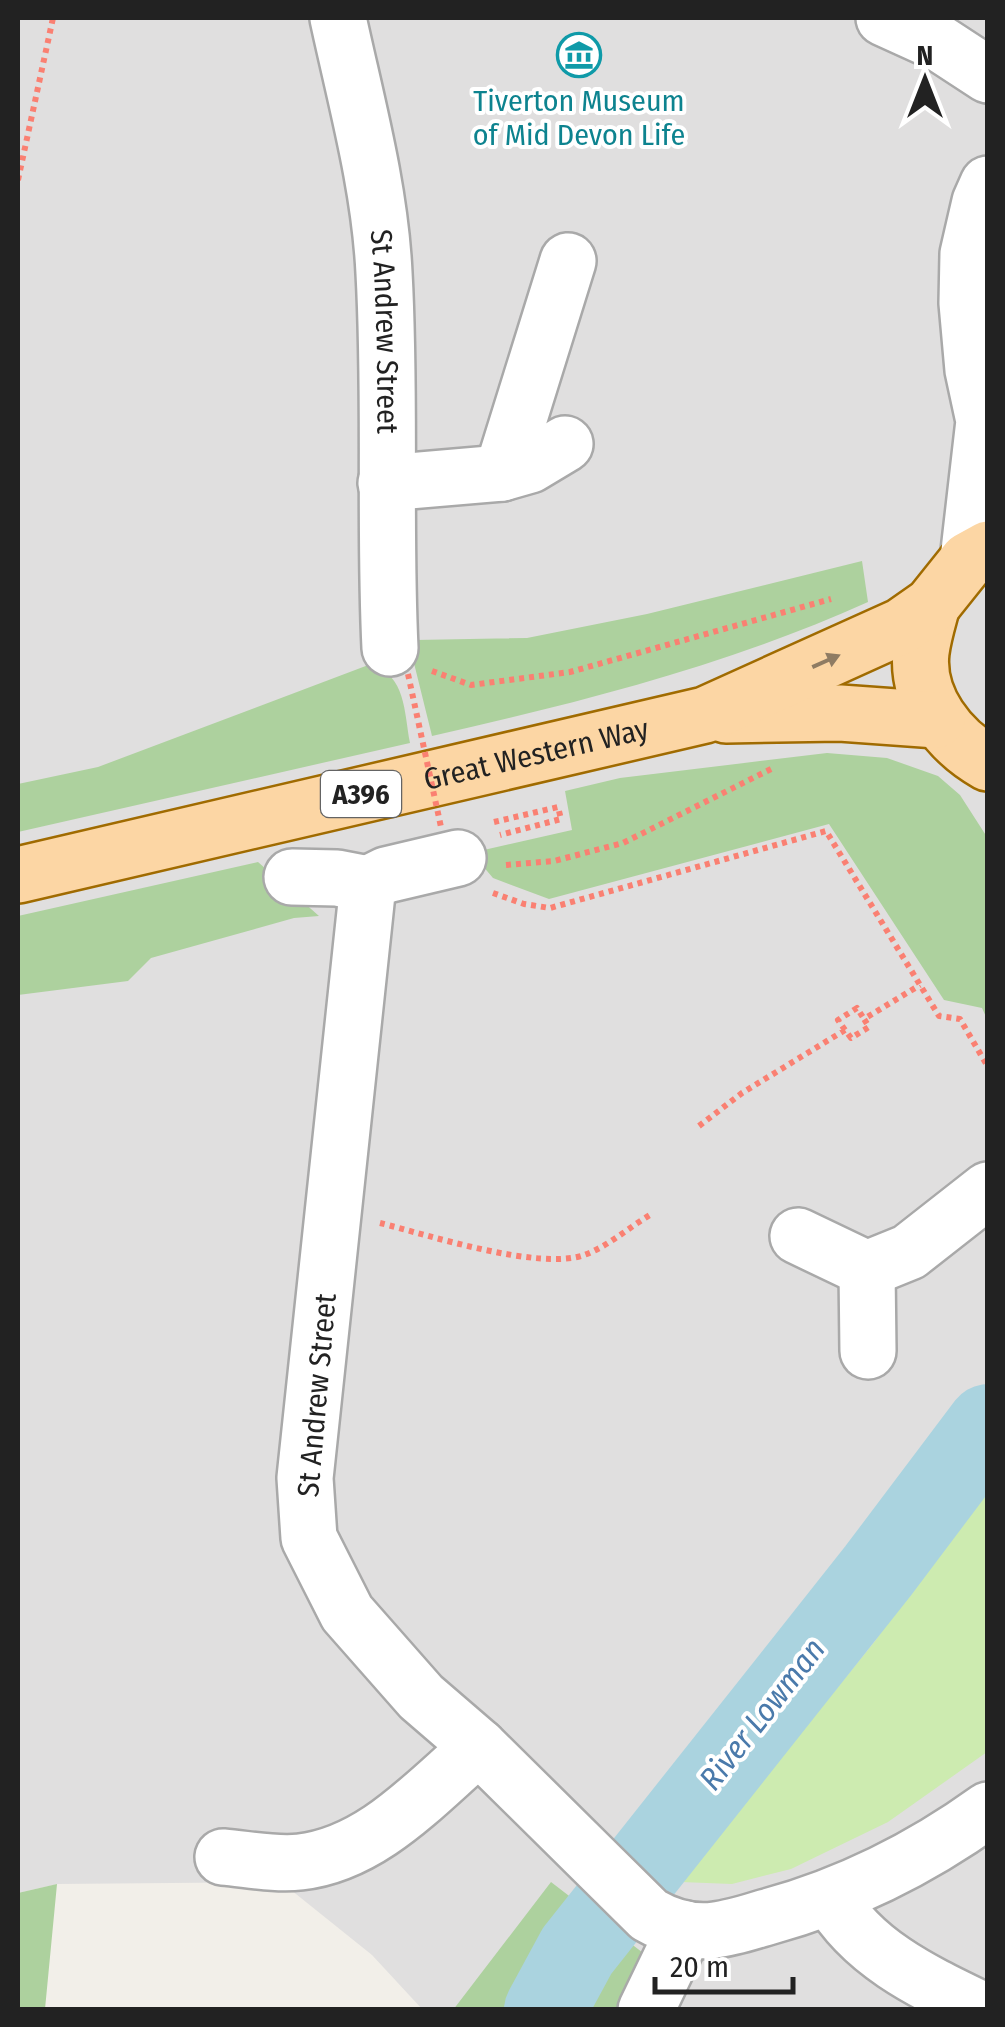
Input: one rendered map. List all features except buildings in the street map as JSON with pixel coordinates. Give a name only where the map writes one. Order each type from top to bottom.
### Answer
[{"type":"main road","name":"A396","points":[[705,715],[902,626],[932,604],[978,554]]},
{"type":"main road","name":"A396","points":[[705,715],[840,713],[938,720],[928,698],[920,656],[932,604]]},
{"type":"main road","name":"Great Western Way","points":[[18,875],[705,715]]},
{"type":"main road","points":[[938,720],[988,763]]},
{"type":"street","name":"St Andrew Street","points":[[338,18],[367,151],[384,272],[386,483],[405,662]]},
{"type":"street","points":[[884,18],[939,42],[988,75]]},
{"type":"street","points":[[978,554],[986,424],[972,370],[977,303],[968,254],[988,184]]},
{"type":"street","points":[[502,474],[568,262]]},
{"type":"street","points":[[386,483],[502,474],[530,465],[565,444]]},
{"type":"street","points":[[292,877],[337,878],[368,884],[469,848]]},
{"type":"street","name":"St Andrew Street","points":[[368,884],[305,1478],[309,1538],[347,1613],[421,1697],[667,1922]]},
{"type":"street","points":[[798,1236],[867,1270],[909,1252],[988,1190]]},
{"type":"street","points":[[867,1270],[868,1351]]},
{"type":"street","points":[[223,1857],[298,1863],[343,1853],[374,1836],[479,1747]]},
{"type":"street","points":[[646,2010],[667,1922],[713,1930],[830,1897],[902,1864],[988,1810]]},
{"type":"street","points":[[830,1897],[842,1918],[882,1956],[982,2010]]},
{"type":"path","points":[[18,180],[54,18]]},
{"type":"path","points":[[405,662],[471,684],[570,672],[838,596]]},
{"type":"path","points":[[405,662],[469,848],[524,904],[550,908],[826,831],[939,1016],[960,1019],[988,1067]]},
{"type":"path","points":[[469,848],[554,861],[623,843],[786,762]]},
{"type":"path","points":[[558,806],[561,819],[469,848],[558,806]]},
{"type":"path","points":[[864,1018],[920,985]]},
{"type":"path","points":[[857,1008],[869,1027],[850,1038],[845,1030],[838,1020],[857,1008]]},
{"type":"path","points":[[699,1126],[742,1093],[845,1030]]},
{"type":"path","points":[[334,1215],[383,1224],[451,1244],[558,1260],[584,1255],[650,1215]]},
{"type":"shaded area","points":[[18,18],[987,18],[987,2009],[422,2009],[372,1955],[281,1882],[58,1884],[18,1893]]},
{"type":"green space","points":[[862,561],[868,602],[815,624],[653,680],[432,736],[410,647],[415,640],[527,638],[647,614]]},
{"type":"green space","points":[[371,664],[397,686],[410,743],[18,832],[18,784],[98,767]]},
{"type":"green space","points":[[827,753],[887,758],[938,776],[960,795],[987,837],[987,1019],[982,1008],[944,1000],[829,824],[549,899],[493,878],[476,858],[475,852],[572,830],[565,791],[620,778]]},
{"type":"green space","points":[[258,862],[319,916],[294,918],[151,958],[128,981],[18,995],[18,916]]},
{"type":"green space","points":[[987,1484],[987,1752],[888,1822],[791,1869],[732,1884],[681,1882],[875,1641]]},
{"type":"green space","points":[[551,1882],[647,1956],[619,2009],[453,2010]]},
{"type":"green space","points":[[57,1884],[45,2009],[18,2009],[18,1893]]},
{"type":"waterway","name":"River Lowman","points":[[545,2010],[577,1951],[878,1571],[988,1425]]},
{"type":"place","name":"Tiverton Museum of Mid Devon Life","points":[[579,55]]}]
